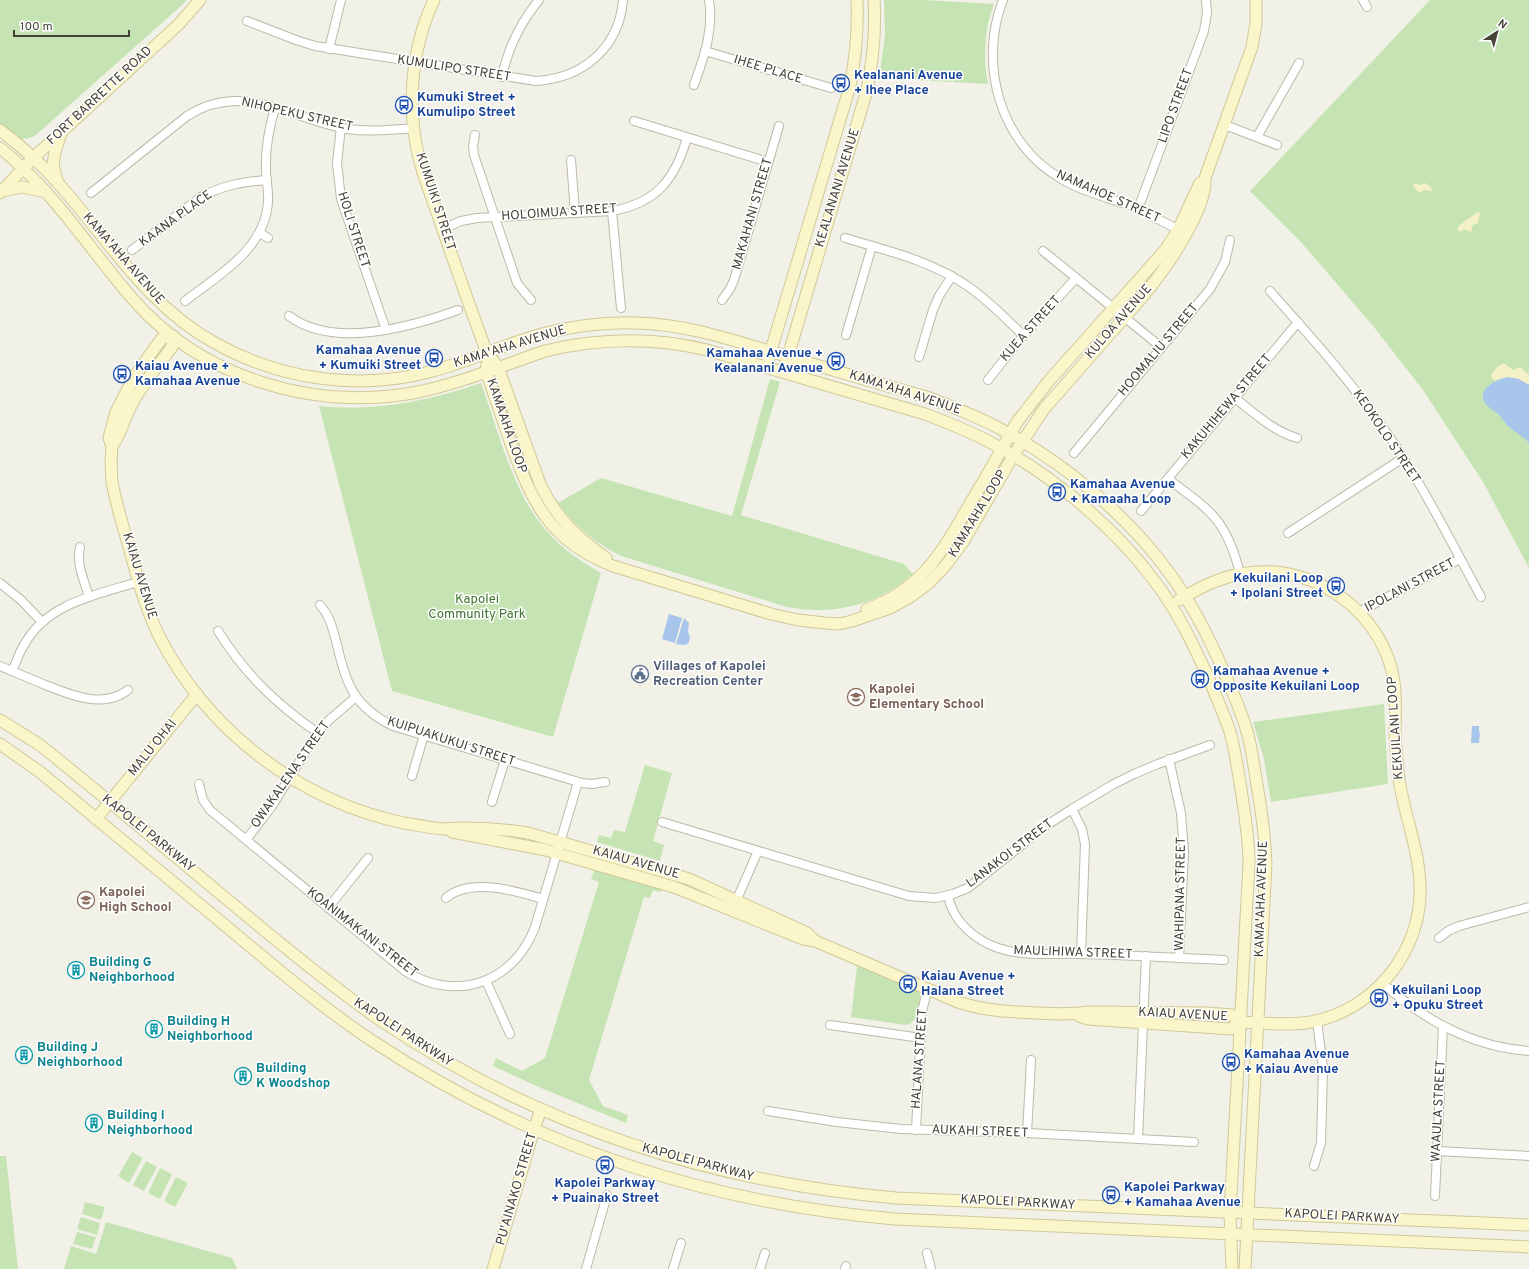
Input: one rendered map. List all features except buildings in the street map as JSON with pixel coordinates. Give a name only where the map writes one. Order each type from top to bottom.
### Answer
[{"type":"street","name":"FORT BARRETTE ROAD","points":[[1,192],[33,158],[180,24],[200,0]]},
{"type":"street","points":[[329,49],[341,0]]},
{"type":"street","name":"KUMUIKI STREET","points":[[434,0],[421,37],[416,62],[412,101],[414,128],[421,166],[487,353]]},
{"type":"street","points":[[502,76],[513,40],[525,18],[539,0]]},
{"type":"street","name":"KUMULIPO STREET","points":[[247,21],[306,44],[329,49],[526,80],[546,80],[564,76],[582,68],[597,56],[610,41],[618,24],[623,0]]},
{"type":"street","points":[[694,85],[706,51],[711,24],[710,0]]},
{"type":"street","name":"KEALANANI AVENUE","points":[[766,367],[850,86],[856,45],[857,0]]},
{"type":"street","name":"KEALANANI AVENUE","points":[[783,372],[867,90],[875,34],[874,0]]},
{"type":"street","name":"NAMAHOE STREET","points":[[1003,0],[993,34],[993,68],[999,100],[1009,123],[1016,134],[1036,158],[1060,178],[1084,189],[1138,209],[1182,232]]},
{"type":"street","name":"LIPO STREET","points":[[1138,209],[1201,39],[1206,22],[1206,0]]},
{"type":"street","name":"KULOA AVENUE","points":[[1013,456],[1055,395],[1157,279],[1174,254],[1182,232],[1206,187],[1205,178],[1252,47],[1256,23],[1256,0]]},
{"type":"street","name":"IHEE PLACE","points":[[706,51],[830,88]]},
{"type":"street","points":[[1257,137],[1299,63]]},
{"type":"street","name":"NIHOPEKU STREET","points":[[91,193],[187,116],[218,102],[235,100],[252,102],[341,127],[374,131],[414,128]]},
{"type":"street","points":[[185,301],[245,253],[260,233],[267,209],[267,146],[275,108]]},
{"type":"street","points":[[634,121],[768,162]]},
{"type":"street","points":[[1225,125],[1277,145]]},
{"type":"street","name":"MAKAHANI STREET","points":[[722,300],[730,289],[734,280],[779,126]]},
{"type":"street","name":"HOLI STREET","points":[[341,127],[337,163],[341,199],[386,330]]},
{"type":"street","name":"KAMA'AHA AVENUE","points":[[0,130],[57,181],[144,287],[183,322],[212,342],[254,362],[293,374],[327,380],[362,381],[398,378],[433,371],[541,335],[559,330],[597,324],[655,324],[693,330],[771,351],[930,398],[974,416],[1022,442],[1072,476],[1108,505],[1155,556],[1185,596],[1215,652],[1234,696],[1246,726],[1252,752],[1264,823],[1265,851],[1245,1269]]},
{"type":"street","points":[[57,181],[53,164],[61,132]]},
{"type":"street","points":[[475,136],[473,146],[474,155],[494,217],[518,283],[531,300]]},
{"type":"street","name":"HOLOIMUA STREET","points":[[443,229],[469,220],[494,217],[612,211],[637,204],[658,190],[665,183],[677,167],[688,138]]},
{"type":"street","name":"KAMA'AHA AVENUE","points":[[0,148],[24,168],[46,192],[132,298],[149,316],[173,336],[204,356],[248,378],[289,390],[326,396],[363,398],[400,395],[437,387],[545,351],[563,347],[599,341],[636,340],[672,343],[690,346],[766,367],[925,414],[967,431],[1013,456],[1062,490],[1096,517],[1143,566],[1171,605],[1200,659],[1219,702],[1230,731],[1236,756],[1247,825],[1249,851],[1230,1213],[1232,1269]]},
{"type":"street","points":[[572,160],[575,213]]},
{"type":"street","name":"KAANA PLACE","points":[[132,250],[201,197],[210,192],[236,183],[267,180]]},
{"type":"street","points":[[1,192],[22,187],[46,192]]},
{"type":"street","points":[[612,211],[621,308]]},
{"type":"street","name":"KULOA AVENUE","points":[[1002,449],[1017,422],[1041,390],[1182,232]]},
{"type":"street","points":[[260,233],[268,238]]},
{"type":"street","points":[[845,238],[922,261],[952,276],[983,297],[1024,336]]},
{"type":"street","name":"HOOMALIU STREET","points":[[1074,453],[1202,300],[1216,280],[1225,262],[1230,240]]},
{"type":"street","points":[[846,336],[872,246]]},
{"type":"street","points":[[1043,250],[1161,348]]},
{"type":"street","points":[[919,357],[929,318],[939,296],[952,276]]},
{"type":"street","name":"KUEA STREET","points":[[988,380],[1009,352],[1076,278]]},
{"type":"street","name":"KEOKOLO STREET","points":[[1270,291],[1298,322],[1365,403],[1403,458],[1481,597]]},
{"type":"street","points":[[289,316],[307,326],[319,329],[353,332],[386,330],[423,322],[458,310]]},
{"type":"street","name":"KAIAU AVENUE","points":[[183,322],[173,336],[172,346],[133,401],[123,420],[117,440],[112,446],[111,468],[114,492],[138,582],[159,635],[178,668],[213,713],[240,740],[271,765],[325,796],[364,812],[404,823],[444,829],[457,828],[517,831],[560,841],[679,875],[698,882],[734,905],[803,939],[816,941],[968,1005],[987,1010],[1074,1015],[1088,1019],[1144,1018],[1231,1029],[1240,1022]]},
{"type":"street","name":"KAKUHIHEWA STREET","points":[[1141,511],[1298,322]]},
{"type":"street","name":"KAMAAHA LOOP","points":[[487,353],[498,367],[540,484],[552,507],[577,536],[619,567]]},
{"type":"street","name":"KAMAAHA LOOP","points":[[487,353],[486,371],[522,475],[537,505],[551,524],[570,542],[592,558],[613,566],[784,618],[839,624],[866,618],[900,603],[920,590],[938,574],[953,556],[1013,456]]},
{"type":"street","points":[[1235,398],[1275,429],[1286,435],[1297,438]]},
{"type":"street","name":"KAMAAHA LOOP","points":[[811,621],[851,614],[876,606],[899,594],[919,578],[943,550],[1002,449]]},
{"type":"street","points":[[1288,533],[1403,458]]},
{"type":"street","points":[[1168,478],[1201,503],[1220,523],[1233,549],[1240,574]]},
{"type":"street","points":[[80,547],[78,556],[79,566],[89,597]]},
{"type":"street","name":"IPOLANI STREET","points":[[1359,612],[1460,559]]},
{"type":"street","name":"KEKUILANI LOOP","points":[[1171,605],[1210,583],[1240,574],[1253,572],[1276,572],[1309,579],[1339,595],[1359,612],[1378,636],[1387,657],[1395,690],[1400,788],[1417,860],[1420,886],[1418,912],[1412,936],[1401,960],[1382,983],[1367,997],[1352,1007],[1335,1015],[1317,1021],[1298,1024],[1240,1022]]},
{"type":"street","points":[[12,671],[23,646],[42,622],[65,606],[138,582]]},
{"type":"street","points":[[0,583],[21,600],[42,622]]},
{"type":"street","name":"KUIPUAKUKUI STREET","points":[[320,605],[331,622],[345,677],[356,698],[370,712],[385,722],[578,782],[592,784],[605,782]]},
{"type":"street","points":[[218,631],[236,659],[260,686],[288,712],[318,733]]},
{"type":"street","points":[[0,666],[64,693],[82,698],[111,698],[128,690]]},
{"type":"street","name":"MALU OHAI","points":[[96,819],[197,694]]},
{"type":"street","name":"OWAKALENA STREET","points":[[246,840],[272,806],[318,733],[329,720],[356,698]]},
{"type":"street","name":"KAPOLEI PARKWAY","points":[[0,720],[40,746],[327,982],[354,1002],[437,1056],[496,1088],[541,1109],[618,1140],[684,1161],[754,1178],[824,1190],[896,1198],[1529,1225]]},
{"type":"street","points":[[412,776],[424,735]]},
{"type":"street","name":"KAPOLEI PARKWAY","points":[[0,744],[27,762],[314,998],[342,1019],[398,1057],[486,1107],[534,1129],[605,1158],[678,1181],[750,1199],[822,1211],[895,1219],[1529,1247]]},
{"type":"street","name":"LANAKOI STREET","points":[[662,822],[909,896],[927,898],[948,895],[960,891],[975,883],[1044,827],[1112,785],[1169,759],[1210,745]]},
{"type":"street","name":"WAHIPANA STREET","points":[[1169,759],[1181,813],[1183,846],[1179,958]]},
{"type":"street","points":[[492,802],[505,760]]},
{"type":"street","name":"KOANIMAKANI STREET","points":[[199,784],[203,800],[210,810],[405,971],[421,980],[438,985],[457,987],[475,984],[492,978],[508,967],[522,953],[531,936],[578,782]]},
{"type":"street","points":[[1072,809],[1082,829],[1085,844],[1081,954]]},
{"type":"street","name":"KAIAU AVENUE","points":[[444,829],[456,834],[526,846],[556,853],[734,905]]},
{"type":"street","points":[[734,905],[758,850]]},
{"type":"street","points":[[328,908],[368,858]]},
{"type":"street","points":[[446,898],[459,890],[490,888],[512,890],[543,899]]},
{"type":"street","name":"MAULIHIWA STREET","points":[[948,895],[953,910],[962,924],[980,939],[992,946],[1015,952],[1224,960]]},
{"type":"street","points":[[1439,938],[1448,931],[1459,926],[1529,907]]},
{"type":"street","points":[[1138,1138],[1146,956]]},
{"type":"street","points":[[486,980],[510,1034]]},
{"type":"street","points":[[1382,983],[1409,1006],[1443,1026],[1479,1042],[1510,1049],[1529,1051]]},
{"type":"street","name":"HALANA STREET","points":[[916,1130],[922,1010],[928,988]]},
{"type":"street","points":[[1314,1166],[1321,1143],[1323,1068],[1317,1021]]},
{"type":"street","points":[[830,1025],[921,1038]]},
{"type":"street","name":"WAAULA STREET","points":[[1435,1196],[1443,1026]]},
{"type":"street","points":[[1026,1133],[1031,1060]]},
{"type":"street","name":"PU'AINAKO STREET","points":[[494,1269],[541,1109]]},
{"type":"street","name":"AUKAHI STREET","points":[[768,1111],[837,1122],[916,1130],[1026,1133],[1194,1142]]},
{"type":"street","points":[[1437,1152],[1529,1156]]},
{"type":"street","points":[[586,1269],[607,1195]]},
{"type":"street","points":[[673,1269],[681,1243]]},
{"type":"street","points":[[760,1269],[765,1253]]},
{"type":"street","points":[[927,1253],[931,1269]]},
{"type":"green space","points":[[0,0],[187,0],[37,134],[29,138],[20,139],[0,125]]},
{"type":"green space","points":[[884,0],[924,0],[994,4],[988,23],[985,44],[985,64],[988,84],[879,78],[885,35]]},
{"type":"green space","points":[[1430,0],[1529,0],[1529,568],[1483,482],[1423,390],[1373,326],[1301,242],[1250,191]]},
{"type":"green space","points":[[770,379],[780,382],[741,515],[904,564],[913,574],[885,594],[854,606],[838,609],[821,610],[787,607],[621,556],[594,540],[571,519],[558,503],[601,478],[732,516]]},
{"type":"green space","name":"Kapolei Community Park","points":[[481,383],[510,466],[528,505],[540,523],[559,544],[576,558],[601,573],[553,737],[392,691],[319,406],[361,407],[402,404],[441,395]]},
{"type":"green space","points":[[1384,704],[1388,784],[1271,802],[1264,759],[1253,722]]},
{"type":"green space","points":[[645,765],[672,773],[653,841],[664,845],[660,861],[597,842],[599,835],[611,838],[614,830],[625,832]]},
{"type":"green space","points":[[589,861],[664,883],[661,892],[653,890],[650,898],[644,897],[589,1080],[603,1106],[628,1115],[626,1123],[541,1088],[493,1066],[496,1058],[522,1071],[545,1058],[599,882],[591,879],[594,871],[586,868]]},
{"type":"green space","points":[[858,959],[920,990],[917,1016],[911,1023],[906,1025],[851,1017]]},
{"type":"green space","points":[[132,1152],[143,1158],[129,1183],[118,1176]]},
{"type":"green space","points":[[0,1156],[6,1156],[18,1269],[0,1269]]},
{"type":"green space","points":[[146,1161],[157,1167],[144,1191],[133,1185]]},
{"type":"green space","points":[[160,1168],[172,1174],[160,1199],[148,1193]]},
{"type":"green space","points":[[176,1177],[188,1183],[175,1207],[164,1201]]},
{"type":"green space","points":[[85,1202],[105,1207],[101,1220],[82,1214]]},
{"type":"green space","points":[[81,1217],[100,1223],[97,1235],[77,1229]]},
{"type":"green space","points":[[106,1222],[232,1258],[237,1269],[64,1269],[71,1246],[96,1254]]},
{"type":"green space","points":[[77,1232],[96,1237],[92,1249],[73,1244]]},
{"type":"sand","points":[[1415,183],[1421,185],[1425,183],[1431,187],[1432,190],[1425,190],[1419,193],[1413,186]]},
{"type":"sand","points":[[1477,212],[1480,213],[1478,223],[1473,225],[1471,232],[1464,229],[1460,232],[1457,229],[1461,224]]},
{"type":"sand","points":[[1505,364],[1513,370],[1520,367],[1529,375],[1529,385],[1512,378],[1504,378],[1494,381],[1491,375],[1497,367]]},
{"type":"water","points":[[1508,377],[1519,379],[1529,385],[1529,443],[1486,405],[1483,398],[1485,389],[1494,382]]},
{"type":"water","points":[[669,614],[682,618],[675,643],[662,639]]},
{"type":"water","points":[[684,618],[689,623],[688,631],[690,638],[688,644],[676,644]]},
{"type":"water","points":[[1472,726],[1479,726],[1479,743],[1471,743]]},
{"type":"place","name":"Kealanani Avenue + Ihee Place","points":[[841,83]]},
{"type":"place","name":"Kumuki Street + Kumulipo Street","points":[[404,105]]},
{"type":"place","name":"Kamahaa Avenue + Kumuiki Street","points":[[434,358]]},
{"type":"place","name":"Kamahaa Avenue + Kealanani Avenue","points":[[836,361]]},
{"type":"place","name":"Kaiau Avenue + Kamahaa Avenue","points":[[122,374]]},
{"type":"place","name":"Kamahaa Avenue + Kamaaha Loop","points":[[1057,492]]},
{"type":"place","name":"Kekuilani Loop + Ipolani Street","points":[[1336,586]]},
{"type":"place","name":"Villages of Kapolei Recreation Center","points":[[640,674]]},
{"type":"place","name":"Kamahaa Avenue + Opposite Kekuilani Loop","points":[[1200,679]]},
{"type":"place","name":"Kapolei Elementary School","points":[[856,697]]},
{"type":"place","name":"Kapolei High School","points":[[86,900]]},
{"type":"place","name":"Building G Neighborhood","points":[[76,970]]},
{"type":"place","name":"Kaiau Avenue + Halana Street","points":[[908,984]]},
{"type":"place","name":"Kekuilani Loop + Opuku Street","points":[[1379,998]]},
{"type":"place","name":"Building H Neighborhood","points":[[154,1029]]},
{"type":"place","name":"Building J Neighborhood","points":[[24,1055]]},
{"type":"place","name":"Kamahaa Avenue + Kaiau Avenue","points":[[1231,1062]]},
{"type":"place","name":"Building K Woodshop","points":[[243,1076]]},
{"type":"place","name":"Building I Neighborhood","points":[[94,1123]]},
{"type":"place","name":"Kapolei Parkway + Puainako Street","points":[[605,1165]]},
{"type":"place","name":"Kapolei Parkway + Kamahaa Avenue","points":[[1111,1195]]}]
